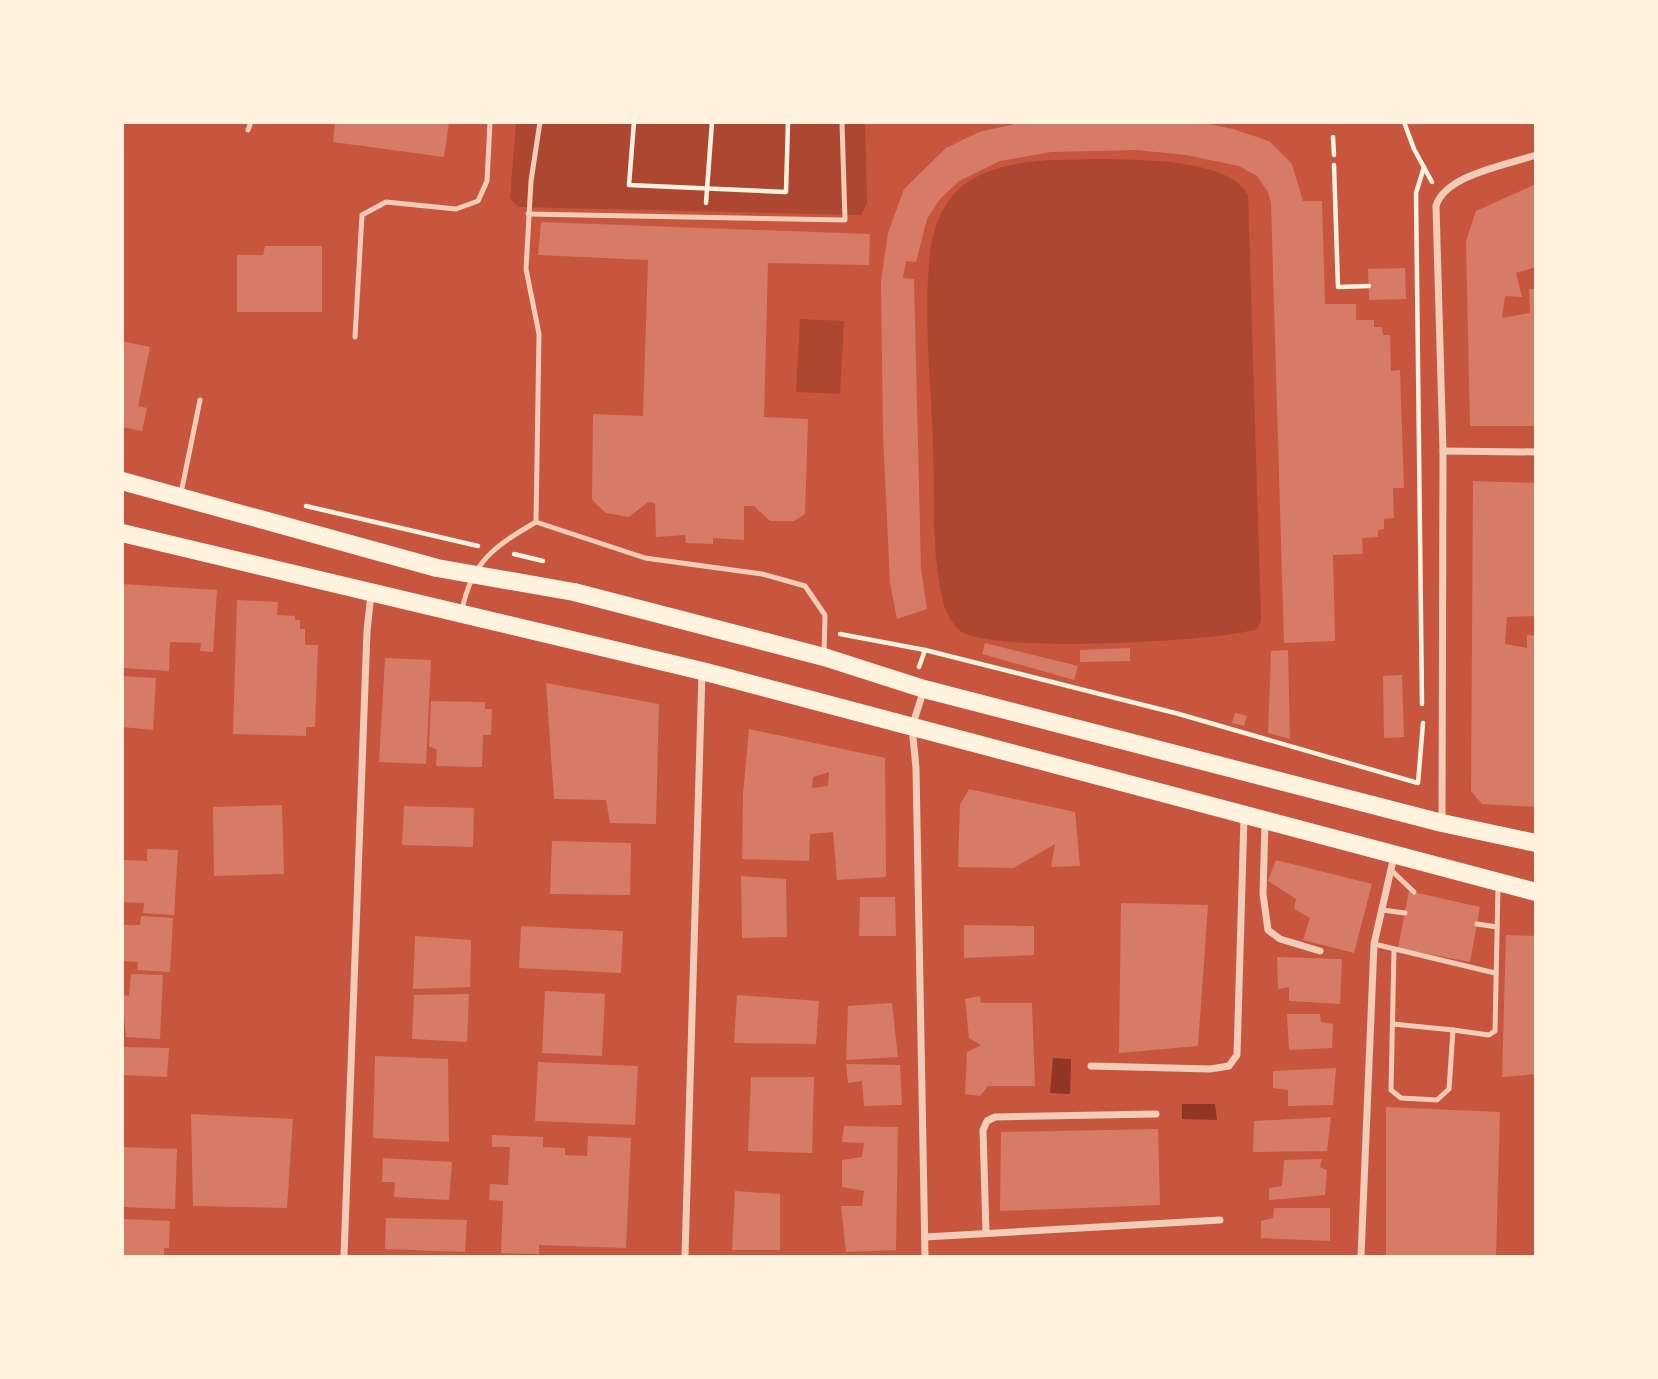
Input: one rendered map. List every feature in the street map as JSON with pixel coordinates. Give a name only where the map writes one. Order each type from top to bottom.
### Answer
[{"type":"main road","points":[[122,481],[472,575],[574,592],[824,657],[919,687],[1442,823],[1535,843]]},
{"type":"main road","points":[[122,534],[702,671],[1265,822],[1393,863],[1535,892]]},
{"type":"street","points":[[1442,823],[1443,451],[1436,221],[1440,194],[1455,182],[1535,155]]},
{"type":"street","points":[[1443,451],[1535,452]]},
{"type":"street","points":[[344,1256],[367,631],[371,594]]},
{"type":"street","points":[[685,1256],[702,671]]},
{"type":"street","points":[[919,687],[912,727],[916,768],[925,1256]]},
{"type":"street","points":[[1091,1066],[1210,1069],[1229,1066],[1237,1055],[1244,817]]},
{"type":"street","points":[[1265,822],[1263,894],[1268,930],[1280,939],[1320,951]]},
{"type":"street","points":[[1361,1256],[1374,944],[1393,863]]},
{"type":"street","points":[[986,1233],[983,1130],[987,1121],[995,1116],[1156,1114]]},
{"type":"street","points":[[925,1237],[1220,1220]]},
{"type":"lane","points":[[248,130],[251,122]]},
{"type":"lane","points":[[355,337],[362,215],[386,202],[456,209],[478,201],[487,181],[489,122]]},
{"type":"lane","points":[[536,522],[539,334],[526,269],[528,214],[540,122]]},
{"type":"lane","points":[[528,214],[845,219],[842,122]]},
{"type":"lane","points":[[180,497],[200,400]]},
{"type":"lane","points":[[461,615],[472,575],[496,545],[536,522],[645,558],[762,574],[805,586],[825,615],[824,657]]},
{"type":"lane","points":[[1393,863],[1414,892]]},
{"type":"lane","points":[[1393,1024],[1489,1035],[1495,1031],[1499,883]]},
{"type":"lane","points":[[1382,910],[1405,913]]},
{"type":"lane","points":[[1477,924],[1497,927]]},
{"type":"lane","points":[[1374,944],[1495,973]]},
{"type":"lane","points":[[1394,950],[1391,1090],[1401,1098],[1437,1100],[1445,1094],[1449,1089],[1453,1030]]},
{"type":"path","points":[[634,122],[629,185],[786,192],[788,122]]},
{"type":"path","points":[[705,218],[712,122]]},
{"type":"path","points":[[919,687],[925,650],[1179,714],[1418,783],[1423,723],[1416,193],[1424,167],[1405,122]]},
{"type":"path","points":[[1334,136],[1334,155]]},
{"type":"path","points":[[1334,165],[1338,287],[1368,286]]},
{"type":"shaded area","points":[[516,123],[865,123],[867,204],[861,215],[518,207],[510,198]]},
{"type":"shaded area","points":[[1126,159],[1187,165],[1214,171],[1235,181],[1248,195],[1261,620],[1257,629],[1234,634],[1152,641],[1054,644],[1011,642],[978,637],[959,630],[946,610],[936,560],[934,521],[927,326],[932,240],[945,206],[969,181],[1008,166],[1049,160]]},
{"type":"shaded area","points":[[800,319],[844,321],[840,394],[796,392]]},
{"type":"shaded area","points":[[1053,1058],[1071,1059],[1070,1094],[1050,1093]]},
{"type":"shaded area","points":[[1182,1104],[1215,1104],[1217,1120],[1182,1119]]},
{"type":"building","points":[[335,122],[449,122],[444,157],[333,142]]},
{"type":"building","points":[[1023,122],[1204,123],[1233,129],[1269,141],[1292,164],[1303,201],[1322,201],[1325,304],[1356,304],[1356,320],[1374,320],[1374,327],[1382,327],[1383,335],[1390,335],[1391,371],[1400,370],[1404,488],[1393,488],[1394,518],[1384,519],[1384,529],[1378,530],[1378,537],[1362,538],[1363,554],[1333,555],[1335,641],[1284,643],[1271,203],[1268,192],[1257,176],[1239,166],[1186,155],[1136,150],[1051,152],[1000,161],[959,181],[940,199],[927,219],[916,262],[906,261],[903,278],[914,279],[921,569],[927,609],[897,619],[890,583],[883,434],[881,281],[888,233],[904,189],[946,148],[979,132]]},
{"type":"building","points":[[1536,184],[1536,267],[1516,273],[1522,297],[1505,296],[1502,318],[1530,313],[1529,289],[1536,289],[1536,426],[1470,426],[1466,241],[1476,211]]},
{"type":"building","points":[[541,222],[870,234],[869,265],[768,263],[764,417],[808,419],[805,514],[794,521],[770,521],[754,506],[744,506],[744,540],[713,538],[713,544],[686,543],[685,535],[656,537],[655,503],[648,502],[629,517],[606,513],[596,504],[592,499],[593,414],[643,416],[648,260],[538,255]]},
{"type":"building","points":[[265,246],[322,246],[322,312],[237,312],[237,255],[263,255]]},
{"type":"building","points":[[1405,268],[1406,299],[1369,300],[1368,269]]},
{"type":"building","points":[[122,341],[150,347],[138,406],[147,408],[142,431],[122,427]]},
{"type":"building","points":[[1473,481],[1536,483],[1536,616],[1507,617],[1505,644],[1527,648],[1527,635],[1536,636],[1536,807],[1482,804],[1471,791]]},
{"type":"building","points":[[122,584],[217,590],[213,652],[200,651],[201,643],[170,642],[169,671],[123,668]]},
{"type":"building","points":[[237,600],[278,602],[277,615],[295,616],[295,620],[300,620],[300,629],[305,629],[305,645],[318,645],[315,727],[306,727],[306,736],[233,734]]},
{"type":"building","points":[[985,643],[1078,666],[1074,680],[982,654]]},
{"type":"building","points":[[1130,648],[1130,661],[1080,662],[1080,650]]},
{"type":"building","points":[[1288,650],[1290,739],[1268,733],[1271,651]]},
{"type":"building","points":[[385,658],[431,660],[426,764],[379,762]]},
{"type":"building","points":[[1402,675],[1404,737],[1384,738],[1383,676]]},
{"type":"building","points":[[122,676],[156,678],[153,730],[122,727]]},
{"type":"building","points":[[546,683],[659,704],[656,824],[610,823],[606,800],[554,799]]},
{"type":"building","points":[[431,701],[485,702],[485,709],[492,709],[491,735],[483,735],[482,767],[436,766],[437,750],[429,746]]},
{"type":"building","points":[[1235,713],[1247,716],[1244,726],[1232,723]]},
{"type":"building","points":[[749,729],[885,758],[886,877],[837,880],[833,832],[810,834],[809,861],[742,859],[743,794]],"holes":[[[829,772],[828,786],[812,788],[813,777]]]},
{"type":"building","points":[[969,789],[1075,812],[1080,866],[1051,867],[1055,844],[1014,868],[958,867],[960,805]]},
{"type":"building","points":[[282,805],[284,874],[214,876],[213,807]]},
{"type":"building","points":[[404,806],[474,808],[473,847],[402,845]]},
{"type":"building","points":[[552,841],[631,843],[630,895],[550,894]]},
{"type":"building","points":[[147,849],[178,850],[174,915],[143,913],[144,903],[122,902],[122,860],[147,861]]},
{"type":"building","points":[[1276,860],[1372,884],[1354,953],[1303,940],[1310,918],[1294,909],[1296,899],[1268,881]]},
{"type":"building","points":[[741,876],[786,879],[787,937],[742,938]]},
{"type":"building","points":[[1409,891],[1480,907],[1470,962],[1398,948]]},
{"type":"building","points":[[860,897],[895,897],[896,936],[859,936]]},
{"type":"building","points":[[1121,903],[1208,905],[1198,1046],[1119,1053]]},
{"type":"building","points":[[141,916],[173,918],[170,972],[137,970],[138,962],[122,961],[122,925],[140,925]]},
{"type":"building","points":[[964,925],[1034,926],[1034,955],[964,958]]},
{"type":"building","points":[[521,926],[623,931],[621,973],[519,968]]},
{"type":"building","points":[[1506,935],[1536,936],[1536,1074],[1502,1077]]},
{"type":"building","points":[[415,936],[471,940],[470,987],[413,989]]},
{"type":"building","points":[[1277,957],[1342,959],[1340,1004],[1289,1001],[1289,987],[1278,989]]},
{"type":"building","points":[[131,974],[163,975],[160,1039],[126,1037],[122,995],[129,996]]},
{"type":"building","points":[[545,991],[605,994],[602,1056],[542,1053]]},
{"type":"building","points":[[469,994],[467,1042],[412,1039],[414,995]]},
{"type":"building","points":[[737,995],[819,1001],[816,1044],[734,1043]]},
{"type":"building","points":[[980,996],[981,1003],[1032,1003],[1035,1086],[988,1086],[980,1096],[965,1094],[967,1052],[981,1045],[969,1038],[965,999]]},
{"type":"building","points":[[892,1003],[898,1057],[846,1060],[848,1006]]},
{"type":"building","points":[[1287,1014],[1320,1014],[1321,1022],[1333,1024],[1332,1048],[1289,1050]]},
{"type":"building","points":[[122,1047],[169,1048],[167,1077],[122,1075]]},
{"type":"building","points":[[375,1056],[448,1059],[449,1142],[373,1138]]},
{"type":"building","points":[[538,1062],[638,1066],[635,1125],[535,1121]]},
{"type":"building","points":[[846,1064],[900,1065],[902,1105],[864,1106],[862,1081],[848,1083]]},
{"type":"building","points":[[1336,1068],[1333,1105],[1288,1106],[1288,1090],[1273,1088],[1273,1071]]},
{"type":"building","points":[[751,1077],[814,1077],[812,1153],[748,1151]]},
{"type":"building","points":[[1386,1107],[1500,1112],[1496,1256],[1386,1256]]},
{"type":"building","points":[[191,1114],[293,1119],[287,1208],[193,1206]]},
{"type":"building","points":[[1331,1117],[1327,1151],[1253,1152],[1254,1121]]},
{"type":"building","points":[[844,1126],[898,1127],[896,1250],[846,1252],[841,1206],[862,1206],[864,1191],[842,1187],[842,1160],[862,1157],[864,1143],[842,1142]]},
{"type":"building","points":[[1158,1129],[1160,1205],[1000,1211],[1001,1132]]},
{"type":"building","points":[[492,1135],[543,1137],[543,1147],[565,1148],[565,1155],[587,1156],[588,1136],[631,1138],[626,1248],[539,1245],[539,1254],[501,1253],[503,1201],[489,1200],[490,1184],[508,1185],[510,1147],[492,1147]]},
{"type":"building","points":[[122,1147],[177,1149],[175,1209],[122,1207]]},
{"type":"building","points":[[383,1158],[452,1162],[449,1200],[394,1197],[395,1182],[382,1182]]},
{"type":"building","points":[[1322,1159],[1320,1167],[1327,1170],[1325,1195],[1269,1200],[1269,1188],[1282,1186],[1284,1160]]},
{"type":"building","points":[[735,1191],[780,1194],[780,1250],[732,1250]]},
{"type":"building","points":[[1274,1208],[1330,1208],[1330,1241],[1261,1238],[1261,1221],[1273,1218]]},
{"type":"building","points":[[386,1218],[467,1220],[465,1252],[385,1249]]},
{"type":"building","points":[[122,1219],[170,1221],[169,1248],[164,1248],[164,1256],[122,1256]]}]
